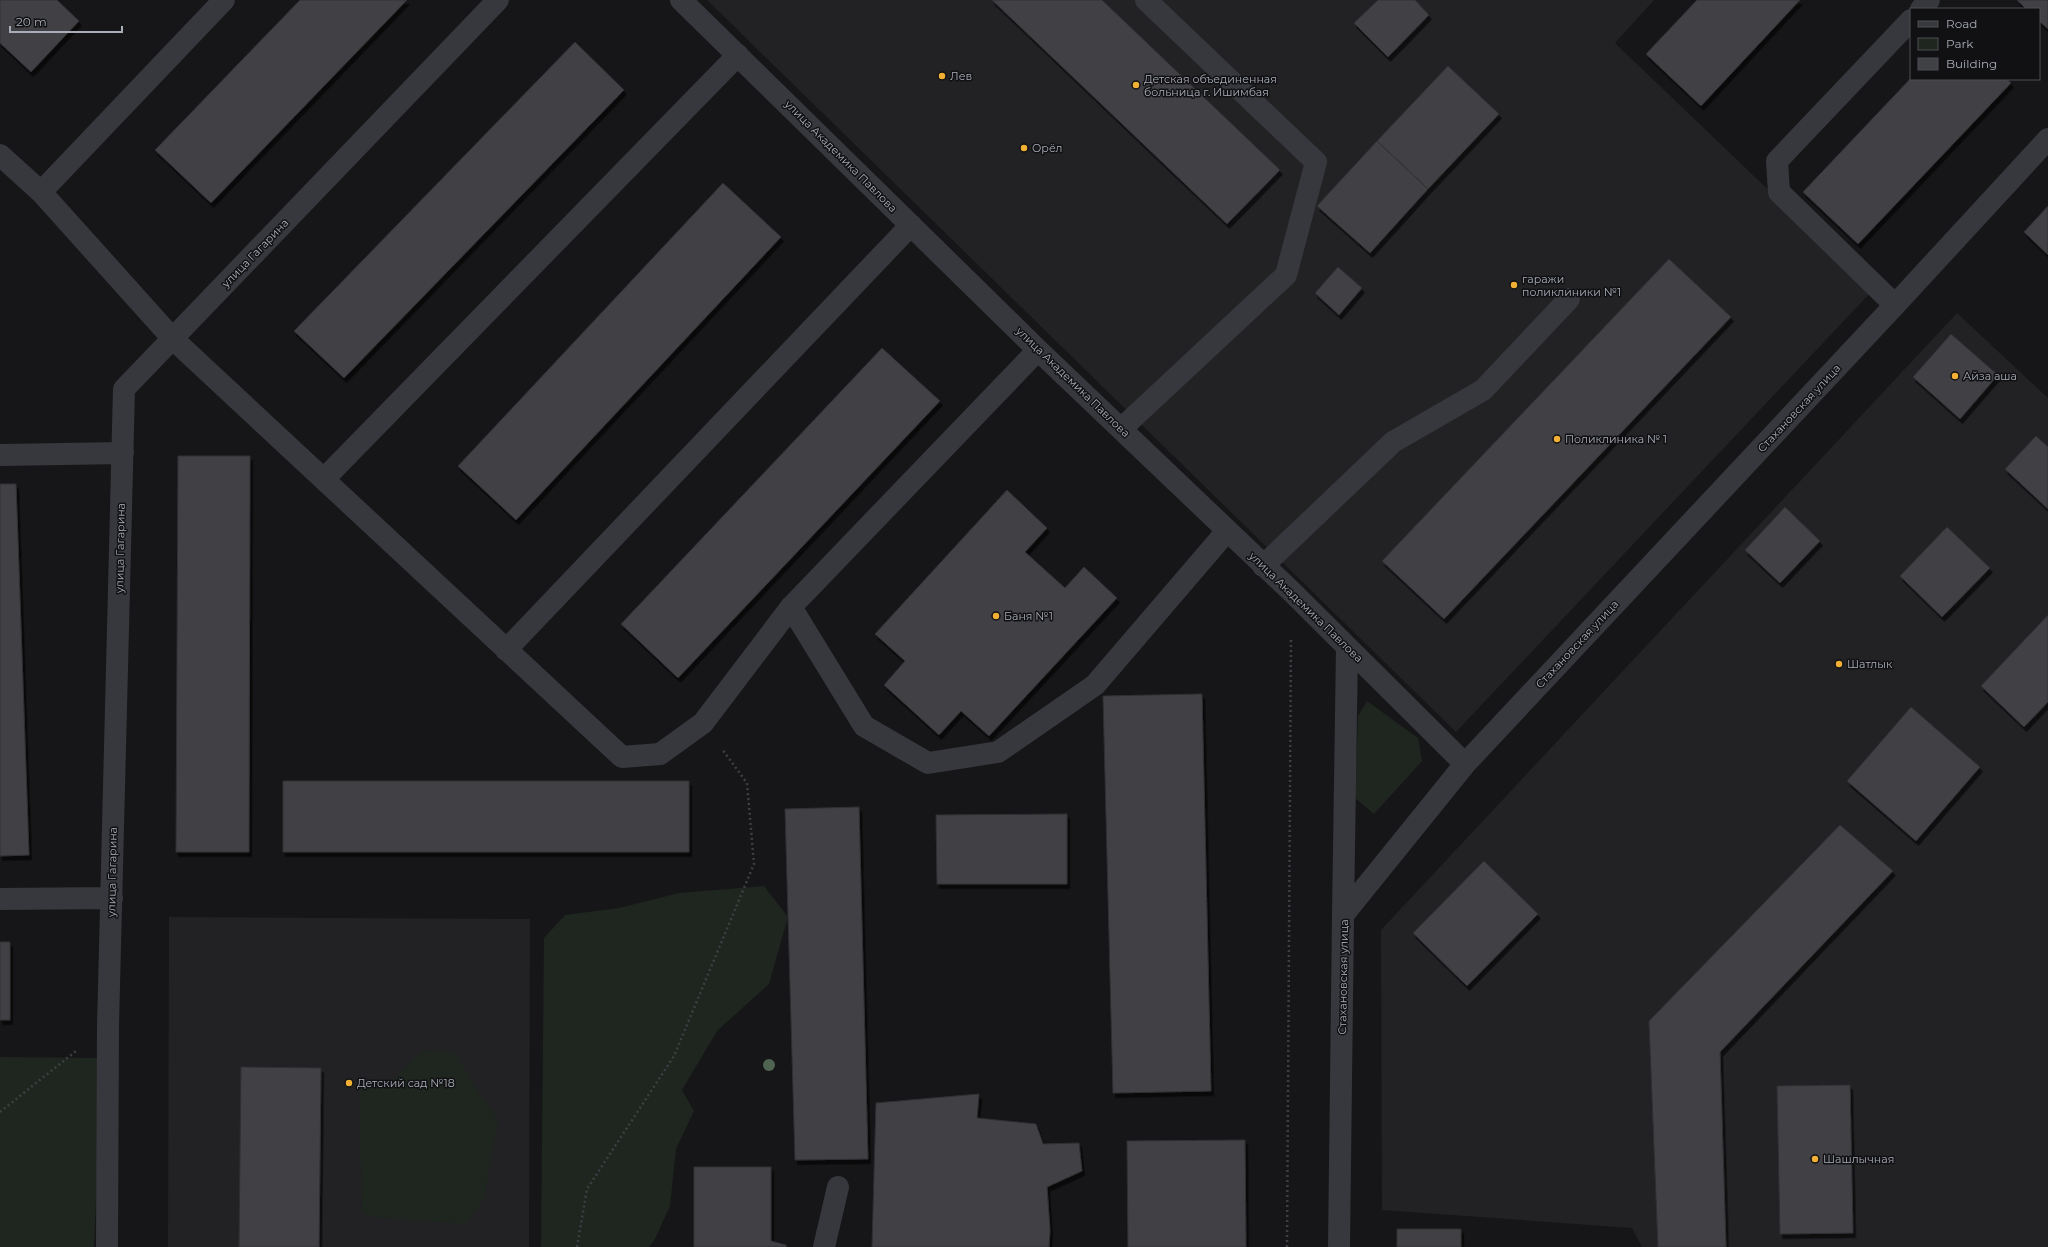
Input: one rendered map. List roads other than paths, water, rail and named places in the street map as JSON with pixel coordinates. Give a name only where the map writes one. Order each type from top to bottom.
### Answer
[{"type":"street","points":[[41,192],[224,0]]},
{"type":"street","name":"улица Гагарина","points":[[107,1247],[108,1026],[124,389],[498,0]]},
{"type":"street","name":"улица Академика Павлова","points":[[681,0],[1038,350],[1226,531],[1292,592],[1465,764]]},
{"type":"street","points":[[1121,429],[1286,275],[1316,162],[1146,0]]},
{"type":"street","points":[[1922,8],[1929,0]]},
{"type":"street","points":[[1895,305],[1778,192],[1777,161],[1910,21]]},
{"type":"street","points":[[324,479],[738,55]]},
{"type":"street","name":"Стахановская улица","points":[[1339,1247],[1343,915],[1465,764],[1895,305],[2048,139]]},
{"type":"street","points":[[0,155],[41,192],[173,339],[622,757],[660,754],[703,723],[791,607],[1038,350]]},
{"type":"street","points":[[506,650],[911,225]]},
{"type":"street","points":[[1263,566],[1393,442],[1483,390],[1569,299]]},
{"type":"street","points":[[0,455],[123,453]]},
{"type":"street","points":[[791,607],[864,726],[928,763],[998,752],[1096,685],[1226,531]]},
{"type":"street","points":[[1343,915],[1347,647]]},
{"type":"street","points":[[0,900],[112,898]]},
{"type":"street","points":[[824,1247],[838,1187]]},
{"type":"place","name":"Лев","points":[[942,76]]},
{"type":"place","name":"Детская объединенная больница г. Ишимбая","points":[[1136,85]]},
{"type":"place","name":"Орёл","points":[[1024,148]]},
{"type":"place","name":"гаражи поликлиники №1","points":[[1514,285]]},
{"type":"place","name":"Айза аша","points":[[1955,376]]},
{"type":"place","name":"Поликлиника № 1","points":[[1557,439]]},
{"type":"place","name":"Баня №1","points":[[996,616]]},
{"type":"place","name":"Шатлык","points":[[1839,664]]},
{"type":"place","name":"Детский сад №18","points":[[349,1083]]},
{"type":"place","name":"Шашлычная","points":[[1815,1159]]}]
